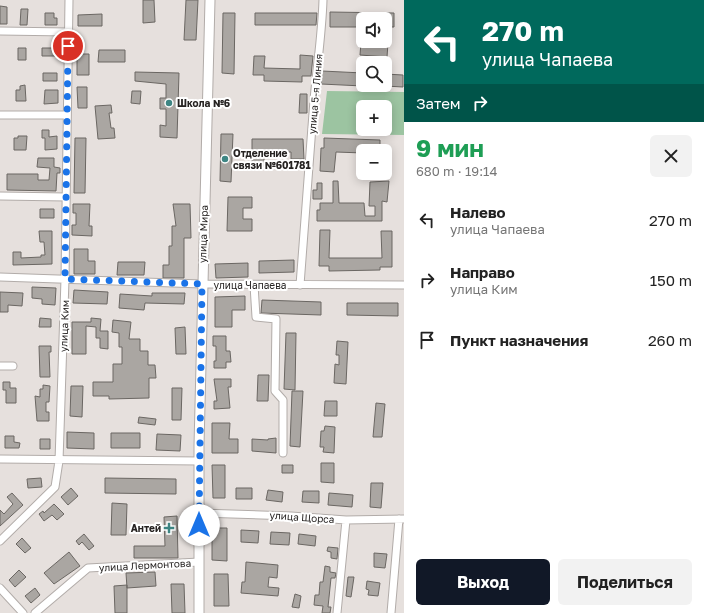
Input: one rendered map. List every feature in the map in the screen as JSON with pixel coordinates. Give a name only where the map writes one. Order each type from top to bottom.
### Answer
[{"type":"main road","name":"улица Мира","points":[[200,613],[199,461],[202,284],[210,0]]},
{"type":"street","name":"улица Ким","points":[[0,541],[55,488],[59,460],[65,279],[69,0]]},
{"type":"street","name":"улица 5-я Линия","points":[[300,285],[312,118],[322,27],[323,0]]},
{"type":"street","points":[[0,31],[68,32]]},
{"type":"street","points":[[0,115],[67,115]]},
{"type":"street","points":[[0,196],[66,197]]},
{"type":"street","name":"улица Чапаева","points":[[0,277],[202,284],[404,285]]},
{"type":"street","points":[[254,285],[256,317],[276,319],[275,390],[283,400],[283,453]]},
{"type":"street","points":[[0,366],[13,366]]},
{"type":"street","points":[[0,459],[199,461]]},
{"type":"street","name":"улица Щорса","points":[[199,513],[291,516],[346,520],[402,519]]},
{"type":"street","points":[[391,613],[402,519]]},
{"type":"street","points":[[337,613],[346,520]]},
{"type":"street","name":"улица Лермонтова","points":[[35,613],[88,568],[199,562]]},
{"type":"street","points":[[0,588],[23,613]]},
{"type":"green space","points":[[327,91],[404,92],[404,135],[392,135],[392,100],[356,100],[356,134],[322,134]]},
{"type":"building","points":[[143,0],[154,0],[155,22],[143,23]]},
{"type":"building","points":[[186,0],[198,0],[196,40],[184,40]]},
{"type":"building","points":[[0,6],[7,7],[7,24],[0,24]]},
{"type":"building","points":[[21,9],[28,9],[27,25],[20,25]]},
{"type":"building","points":[[330,12],[356,12],[356,27],[330,27]]},
{"type":"building","points":[[45,13],[54,13],[54,18],[57,18],[57,25],[45,25]]},
{"type":"building","points":[[223,13],[235,13],[234,74],[222,73]]},
{"type":"building","points":[[255,13],[317,13],[316,25],[255,25]]},
{"type":"building","points":[[392,13],[394,13],[394,27],[392,27]]},
{"type":"building","points":[[102,14],[102,26],[78,26],[78,15]]},
{"type":"building","points":[[18,48],[26,48],[26,60],[18,60]]},
{"type":"building","points":[[42,48],[58,48],[57,56],[42,56]]},
{"type":"building","points":[[361,48],[388,48],[387,56],[360,55]]},
{"type":"building","points":[[99,50],[125,50],[125,62],[98,62]]},
{"type":"building","points":[[77,54],[89,54],[89,75],[77,75]]},
{"type":"building","points":[[300,55],[313,56],[311,76],[302,76],[302,82],[264,81],[264,75],[253,75],[254,56],[265,56],[264,68],[300,69]]},
{"type":"building","points":[[322,71],[356,73],[356,86],[321,84]]},
{"type":"building","name":"Школа №6","points":[[135,72],[179,73],[177,138],[160,137],[160,125],[166,126],[166,109],[160,109],[160,98],[166,98],[166,84],[135,81]]},
{"type":"building","points":[[43,73],[57,73],[57,81],[43,81]]},
{"type":"building","points":[[392,74],[403,75],[403,87],[392,86]]},
{"type":"building","points":[[25,85],[26,101],[16,101],[16,90],[20,90],[20,86]]},
{"type":"building","points":[[77,87],[87,87],[87,108],[78,108]]},
{"type":"building","points":[[45,90],[58,90],[58,103],[44,104]]},
{"type":"building","points":[[132,91],[141,91],[140,104],[131,103]]},
{"type":"building","points":[[300,94],[307,94],[307,113],[299,113]]},
{"type":"building","points":[[111,105],[112,113],[109,113],[111,128],[114,128],[115,138],[98,139],[95,106]]},
{"type":"building","points":[[42,130],[49,130],[49,137],[57,136],[57,149],[45,150],[45,138],[42,138]]},
{"type":"building","points":[[221,134],[233,134],[231,182],[220,181]]},
{"type":"building","points":[[18,136],[27,136],[26,150],[14,150],[14,138],[18,138]]},
{"type":"building","points":[[75,138],[86,138],[85,193],[74,193]]},
{"type":"building","points":[[324,138],[380,140],[380,144],[356,144],[356,153],[336,152],[334,172],[320,171],[321,148],[324,148]]},
{"type":"building","points":[[252,139],[303,139],[304,159],[291,159],[291,152],[264,152],[264,166],[252,167]]},
{"type":"building","points":[[38,158],[54,158],[54,167],[60,168],[60,173],[57,173],[56,191],[7,190],[7,174],[38,174],[38,180],[49,180],[50,168],[37,167]]},
{"type":"building","points":[[333,181],[338,181],[339,203],[364,203],[365,216],[375,216],[375,206],[369,206],[370,182],[389,181],[387,202],[382,201],[382,221],[317,221],[317,210],[320,210],[320,203],[333,203]]},
{"type":"building","points":[[317,183],[322,183],[322,199],[313,199],[313,190],[317,190]]},
{"type":"building","points":[[228,197],[252,197],[252,208],[243,208],[243,219],[252,219],[252,231],[227,231]]},
{"type":"building","points":[[73,204],[90,204],[89,226],[92,226],[92,236],[72,235],[72,225],[76,225],[76,213],[73,213]]},
{"type":"building","points":[[173,204],[190,204],[191,238],[184,238],[184,278],[163,278],[163,265],[169,265],[169,246],[172,246],[172,226],[176,226]]},
{"type":"building","points":[[40,209],[54,209],[54,218],[40,218]]},
{"type":"building","points":[[320,230],[330,230],[329,258],[382,258],[381,231],[392,231],[392,267],[380,267],[380,270],[329,271],[329,266],[319,266]]},
{"type":"building","points":[[39,231],[52,231],[52,264],[13,265],[13,252],[21,252],[21,258],[41,257],[41,255],[45,255],[44,242],[40,242]]},
{"type":"building","points":[[74,249],[88,249],[88,261],[95,261],[95,274],[74,274]]},
{"type":"building","points":[[294,260],[294,272],[259,273],[259,261]]},
{"type":"building","points":[[118,262],[145,262],[144,275],[117,275]]},
{"type":"building","points":[[248,263],[248,277],[216,278],[215,264]]},
{"type":"building","points":[[32,287],[56,288],[55,305],[42,304],[42,299],[32,298]]},
{"type":"building","points":[[74,290],[108,292],[107,304],[73,303]]},
{"type":"building","points":[[0,292],[23,293],[22,306],[8,305],[8,312],[0,312]]},
{"type":"building","points":[[152,293],[185,293],[184,304],[145,303],[144,310],[119,308],[120,294],[152,296]]},
{"type":"building","points":[[245,296],[245,310],[232,310],[232,327],[215,327],[215,297]]},
{"type":"building","points":[[262,300],[321,302],[321,315],[261,313]]},
{"type":"building","points":[[347,303],[398,303],[398,316],[347,315]]},
{"type":"building","points":[[40,318],[51,319],[51,327],[39,327]]},
{"type":"building","points":[[91,318],[101,319],[100,331],[108,331],[108,349],[100,348],[100,338],[96,338],[96,327],[86,326],[86,354],[72,354],[72,322],[91,322]]},
{"type":"building","points":[[113,320],[131,322],[129,339],[140,339],[140,351],[148,351],[148,365],[155,365],[156,378],[149,378],[149,398],[109,399],[109,396],[93,396],[93,382],[113,382],[113,364],[122,364],[122,347],[119,347],[119,333],[112,332]]},
{"type":"building","points":[[185,327],[186,354],[176,354],[175,328]]},
{"type":"building","points":[[286,333],[296,333],[295,390],[284,389]]},
{"type":"building","points":[[213,336],[226,336],[226,351],[230,351],[231,362],[226,362],[226,368],[214,368],[214,361],[216,361],[216,346],[213,346]]},
{"type":"building","points":[[337,341],[348,342],[346,384],[334,383],[335,364],[339,365],[339,355],[336,355]]},
{"type":"building","points":[[39,346],[51,346],[51,352],[49,352],[50,377],[40,377]]},
{"type":"building","points":[[258,375],[269,375],[268,401],[257,401]]},
{"type":"building","points":[[214,379],[231,379],[231,387],[228,387],[230,408],[214,409],[214,401],[217,401]]},
{"type":"building","points":[[3,382],[10,382],[10,388],[16,388],[16,403],[6,403],[6,390],[3,390]]},
{"type":"building","points":[[43,385],[50,386],[49,402],[46,402],[46,412],[49,412],[49,421],[37,421],[35,396],[40,397],[40,389],[43,389]]},
{"type":"building","points":[[71,386],[83,386],[82,417],[70,416]]},
{"type":"building","points":[[172,388],[182,388],[181,420],[172,420]]},
{"type":"building","points":[[292,391],[303,391],[300,447],[290,446]]},
{"type":"building","points":[[325,401],[337,401],[337,416],[324,416]]},
{"type":"building","points":[[376,403],[385,404],[382,437],[373,437]]},
{"type":"building","points":[[139,417],[156,419],[155,425],[138,423]]},
{"type":"building","points":[[212,423],[230,423],[229,439],[238,439],[238,453],[212,453]]},
{"type":"building","points":[[325,426],[335,427],[334,453],[323,452],[324,447],[320,447],[321,431],[324,431]]},
{"type":"building","points":[[67,432],[94,433],[94,449],[67,448]]},
{"type":"building","points":[[111,433],[140,433],[140,448],[111,448]]},
{"type":"building","points":[[157,434],[181,435],[180,451],[156,450]]},
{"type":"building","points":[[5,436],[14,436],[14,442],[20,443],[19,448],[5,448]]},
{"type":"building","points":[[276,438],[276,453],[252,451],[252,439],[268,440]]},
{"type":"building","points":[[40,439],[50,439],[50,449],[40,449]]},
{"type":"building","points":[[321,463],[334,463],[334,483],[321,482]]},
{"type":"building","points":[[212,465],[225,465],[225,498],[213,498]]},
{"type":"building","points":[[282,465],[293,465],[293,473],[282,473]]},
{"type":"building","points":[[41,478],[42,487],[28,488],[27,479]]},
{"type":"building","points":[[105,478],[176,479],[176,494],[105,493]]},
{"type":"building","points":[[371,483],[383,483],[381,508],[370,507]]},
{"type":"building","points":[[71,488],[78,496],[68,505],[61,497]]},
{"type":"building","points":[[236,488],[252,488],[252,499],[236,499]]},
{"type":"building","points":[[268,490],[283,492],[282,502],[266,500]]},
{"type":"building","points":[[303,491],[319,491],[319,503],[302,502]]},
{"type":"building","points":[[12,493],[23,505],[0,526],[0,510],[4,514],[13,504],[7,497]]},
{"type":"building","points":[[329,493],[353,495],[352,507],[328,505]]},
{"type":"building","points":[[112,503],[127,504],[126,535],[111,535]]},
{"type":"building","points":[[54,504],[64,514],[57,520],[52,515],[44,521],[39,514],[43,511],[44,513]]},
{"type":"building","points":[[177,516],[178,558],[134,558],[134,546],[165,546],[164,517]]},
{"type":"building","points":[[212,528],[227,528],[227,561],[212,560]]},
{"type":"building","points":[[241,530],[259,531],[258,543],[241,542]]},
{"type":"building","points":[[271,532],[290,533],[289,545],[270,544]]},
{"type":"building","points":[[84,534],[94,546],[89,550],[82,542],[79,545],[76,541]]},
{"type":"building","points":[[299,534],[316,536],[315,546],[298,544]]},
{"type":"building","points":[[22,538],[31,548],[25,553],[16,544]]},
{"type":"building","points":[[328,547],[338,548],[337,559],[331,558],[331,552],[327,551]]},
{"type":"building","points":[[69,552],[80,566],[54,584],[44,573]]},
{"type":"building","points":[[374,553],[387,554],[385,568],[374,567]]},
{"type":"building","points":[[246,562],[278,565],[277,578],[269,577],[268,587],[279,588],[278,596],[241,593],[242,582],[245,582]]},
{"type":"building","points":[[325,566],[330,567],[330,572],[336,573],[335,578],[331,578],[328,607],[331,607],[330,613],[322,613],[323,606],[314,605],[315,595],[319,595],[320,582],[323,582]]},
{"type":"building","points":[[19,570],[26,577],[15,587],[9,580]]},
{"type":"building","points":[[155,572],[156,586],[127,588],[126,573]]},
{"type":"building","points":[[214,574],[228,574],[229,606],[214,606]]},
{"type":"building","points":[[348,577],[354,577],[351,597],[346,596]]},
{"type":"building","points":[[367,581],[380,583],[378,596],[368,595],[369,590],[366,589]]},
{"type":"building","points":[[171,584],[184,584],[185,613],[172,613]]},
{"type":"building","points":[[127,585],[127,613],[115,613],[114,586]]},
{"type":"building","points":[[35,588],[40,595],[31,603],[25,596]]},
{"type":"building","points":[[295,594],[301,596],[299,608],[292,607]]},
{"type":"place","name":"Школа №6","points":[[169,103]]},
{"type":"place","name":"Отделение связи №601781","points":[[225,159]]},
{"type":"place","name":"Антей","points":[[169,528]]},
{"type":"route","points":[[68,46],[65,279],[202,284],[199,525]]}]
